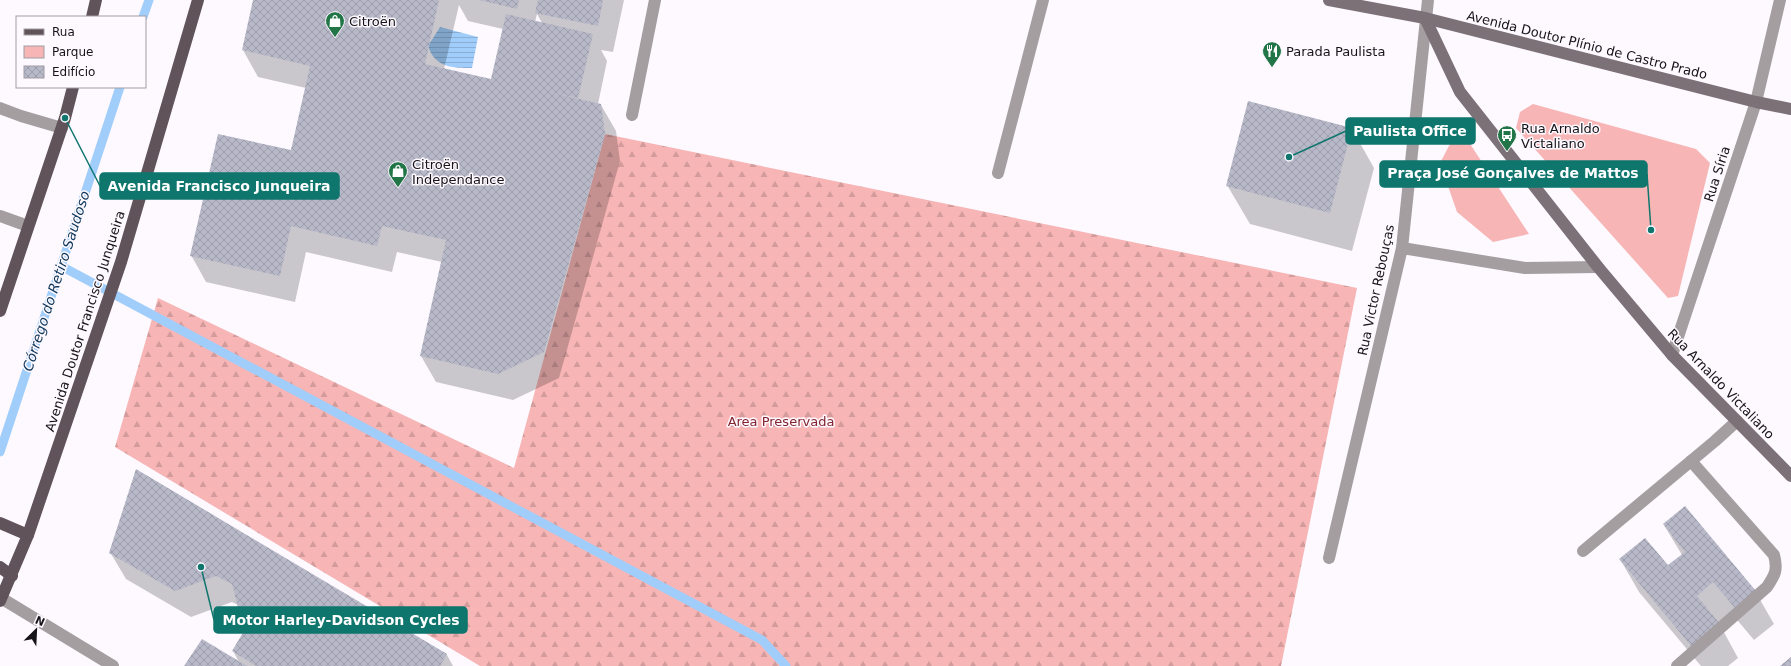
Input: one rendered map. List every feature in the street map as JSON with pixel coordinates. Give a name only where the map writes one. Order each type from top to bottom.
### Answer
[{"type":"main road","points":[[92,16],[96,0]]},
{"type":"main road","name":"Avenida Doutor Francisco Junqueira","points":[[1,600],[28,535],[121,262],[198,0]]},
{"type":"main road","points":[[0,311],[62,128],[73,88]]},
{"type":"main road","points":[[0,523],[28,535]]},
{"type":"main road","points":[[0,567],[12,576]]},
{"type":"street","points":[[632,115],[655,0]]},
{"type":"street","points":[[998,173],[1043,0]]},
{"type":"street","name":"Avenida Doutor Plínio de Castro Prado","points":[[1329,0],[1425,18],[1756,102],[1791,109]]},
{"type":"street","name":"Rua Victor Rebouças","points":[[1329,558],[1402,248],[1428,0]]},
{"type":"street","name":"Rua Síria","points":[[1672,355],[1756,102],[1780,0]]},
{"type":"street","name":"Rua Arnaldo Victaliano","points":[[1425,18],[1460,92],[1598,267],[1672,355],[1791,476]]},
{"type":"street","points":[[0,108],[62,128]]},
{"type":"street","points":[[0,216],[28,226]]},
{"type":"street","points":[[1402,248],[1525,268],[1598,267]]},
{"type":"street","points":[[1583,551],[1691,461],[1737,420]]},
{"type":"street","points":[[1677,666],[1767,587],[1775,575],[1777,565],[1774,555],[1691,461]]},
{"type":"street","points":[[1,600],[113,666]]},
{"type":"green space","points":[[1533,104],[1696,149],[1710,163],[1678,296],[1668,298],[1516,128],[1520,112]]},
{"type":"green space","points":[[1459,127],[1529,234],[1493,242],[1457,212],[1440,163]]},
{"type":"green space","name":"Area Preservada","points":[[605,134],[1357,288],[1281,666],[480,666],[115,447],[158,298],[514,468]]},
{"type":"water","points":[[440,27],[478,37],[472,68],[452,67],[440,63],[435,59],[428,46]]},
{"type":"building","name":"Citroën Independance","points":[[253,0],[439,0],[425,64],[491,79],[506,14],[593,34],[578,98],[549,92],[601,104],[605,134],[544,352],[498,374],[420,356],[446,240],[382,226],[377,246],[291,226],[280,276],[190,256],[218,134],[291,150],[310,66],[242,50]]},
{"type":"building","points":[[479,0],[519,0],[517,9]]},
{"type":"building","points":[[538,0],[603,0],[598,26],[535,13]]},
{"type":"building","points":[[1248,101],[1352,128],[1330,213],[1226,186]]},
{"type":"building","points":[[136,469],[447,654],[440,666],[256,666],[232,651],[244,631],[232,584],[216,576],[175,591],[109,553]]},
{"type":"building","points":[[1685,506],[1756,591],[1735,608],[1713,582],[1697,596],[1720,624],[1692,647],[1619,559],[1645,538],[1668,565],[1685,552],[1663,524]]},
{"type":"building","points":[[202,639],[247,666],[184,666]]},
{"type":"building","points":[[1791,657],[1791,666],[1780,666]]},
{"type":"waterway","name":"Córrego do Retiro Saudoso","points":[[143,16],[149,0]]},
{"type":"waterway","name":"Córrego do Retiro Saudoso","points":[[0,452],[120,88]]},
{"type":"waterway","points":[[61,266],[762,640],[786,666]]},
{"type":"place","name":"Citroën","points":[[335,38]]},
{"type":"place","name":"Parada Paulista","points":[[1272,68]]},
{"type":"place","name":"Avenida Francisco Junqueira","points":[[65,118]]},
{"type":"place","name":"Rua Arnaldo Victaliano","points":[[1507,152]]},
{"type":"place","name":"Paulista Office","points":[[1289,157]]},
{"type":"place","name":"Citroën Independance","points":[[398,188]]},
{"type":"place","name":"Praça José Gonçalves de Mattos","points":[[1651,230]]},
{"type":"place","name":"Motor Harley-Davidson Cycles","points":[[201,567]]}]
